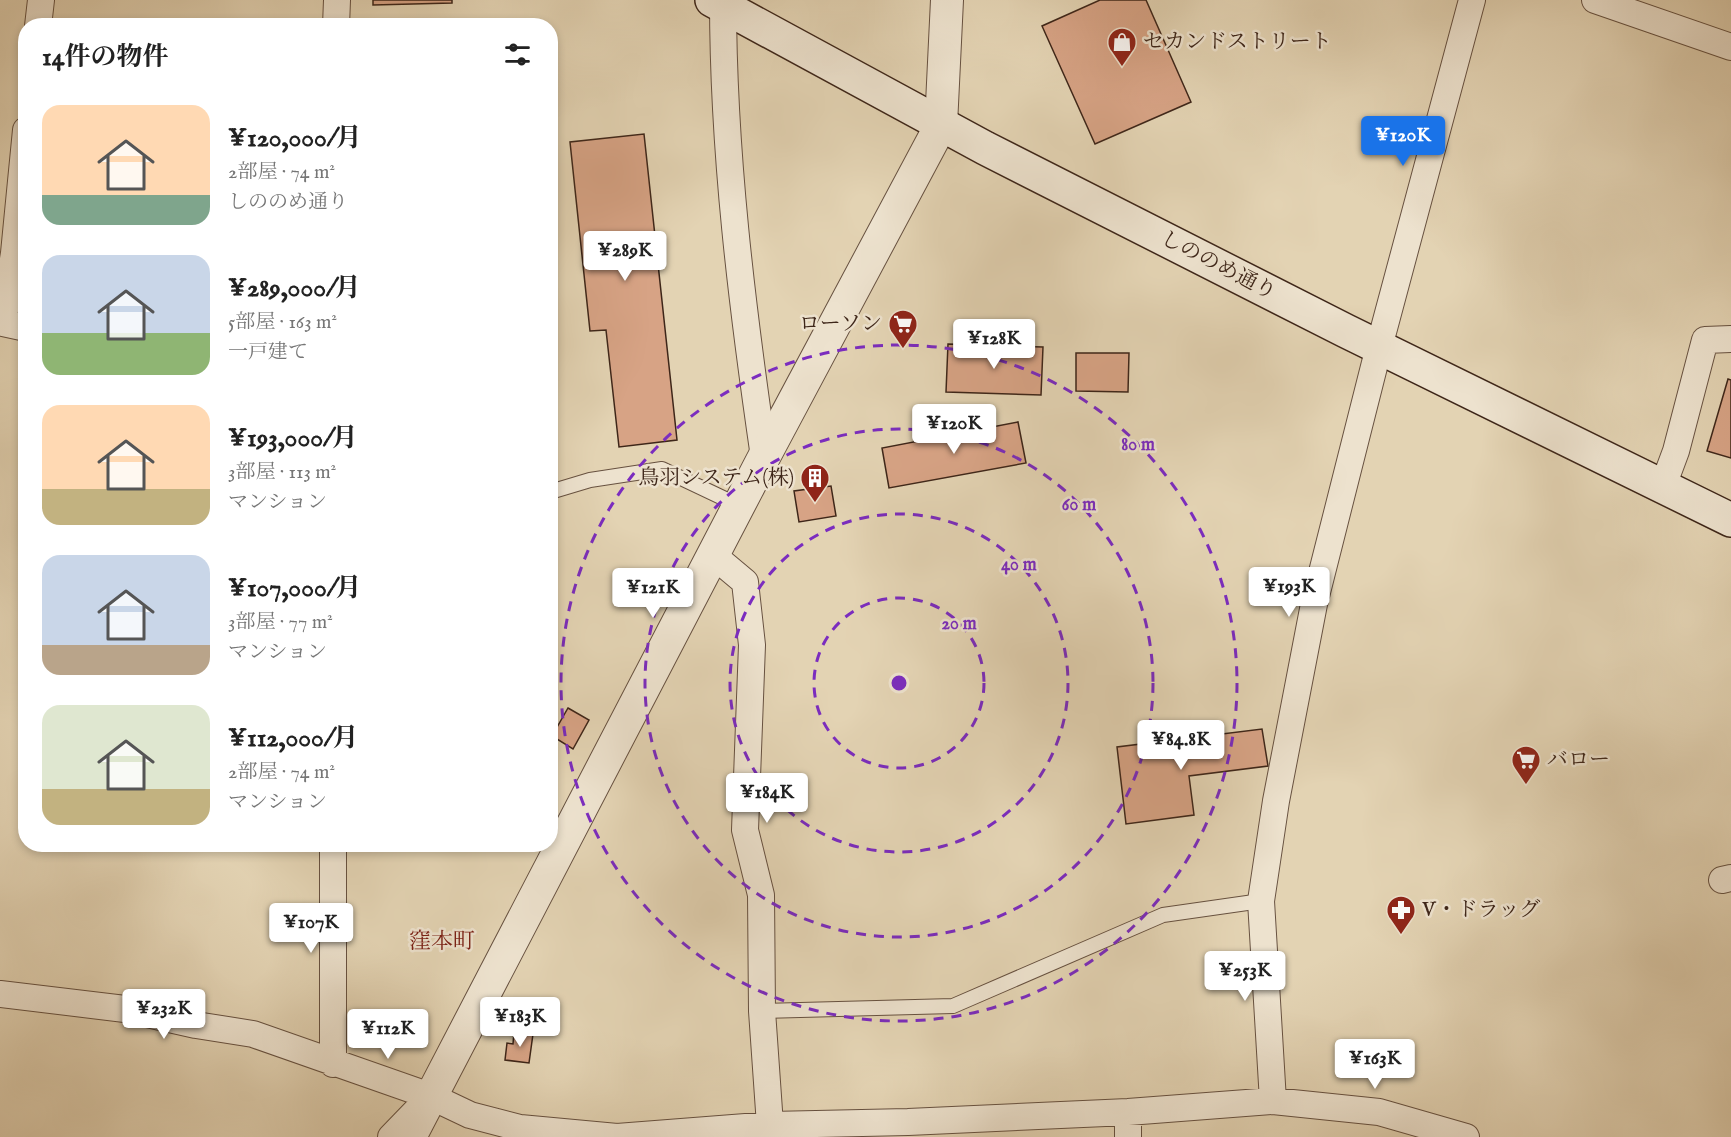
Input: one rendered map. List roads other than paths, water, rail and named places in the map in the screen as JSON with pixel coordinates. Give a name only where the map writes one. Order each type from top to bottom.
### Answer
[{"type":"main road","name":"しののめ通り","points":[[719,2],[941,125],[1379,347],[1731,520]]},
{"type":"street","points":[[39,18],[41,0]]},
{"type":"street","points":[[336,18],[337,0]]},
{"type":"street","points":[[410,1137],[764,457],[941,125],[947,0]]},
{"type":"street","points":[[1273,1101],[1262,901],[1275,801],[1314,604],[1379,347],[1472,0]]},
{"type":"street","points":[[1595,0],[1731,47]]},
{"type":"street","points":[[719,2],[741,299],[764,457]]},
{"type":"street","points":[[10,329],[7,251],[18,181]]},
{"type":"street","points":[[1663,486],[1676,451],[1705,339],[1731,339]]},
{"type":"street","points":[[714,556],[745,582],[752,645],[745,830],[761,895],[762,1011],[770,1125]]},
{"type":"street","points":[[333,852],[333,1064]]},
{"type":"street","points":[[0,994],[125,1009],[196,1025],[254,1034],[333,1064],[430,1096],[470,1114],[520,1128],[616,1137],[724,1133],[770,1125],[908,1122],[1128,1112],[1273,1101],[1379,1112],[1466,1137]]},
{"type":"street","points":[[391,1137],[430,1096]]},
{"type":"street","points":[[422,1137],[430,1096]]},
{"type":"street","points":[[1128,1112],[1128,1137]]},
{"type":"lane","points":[[558,490],[590,480],[663,469],[740,506]]},
{"type":"lane","points":[[762,1011],[953,1006],[1163,915],[1262,901]]},
{"type":"place","name":"セカンドストリート","points":[[1122,68]]},
{"type":"place","name":"ローソン","points":[[903,350]]},
{"type":"place","name":"鳥羽システム(株)","points":[[815,504]]},
{"type":"place","name":"バロー","points":[[1526,786]]},
{"type":"place","name":"V・ドラッグ","points":[[1401,936]]},
{"type":"district","name":"窪本町","points":[[442,942]]}]
